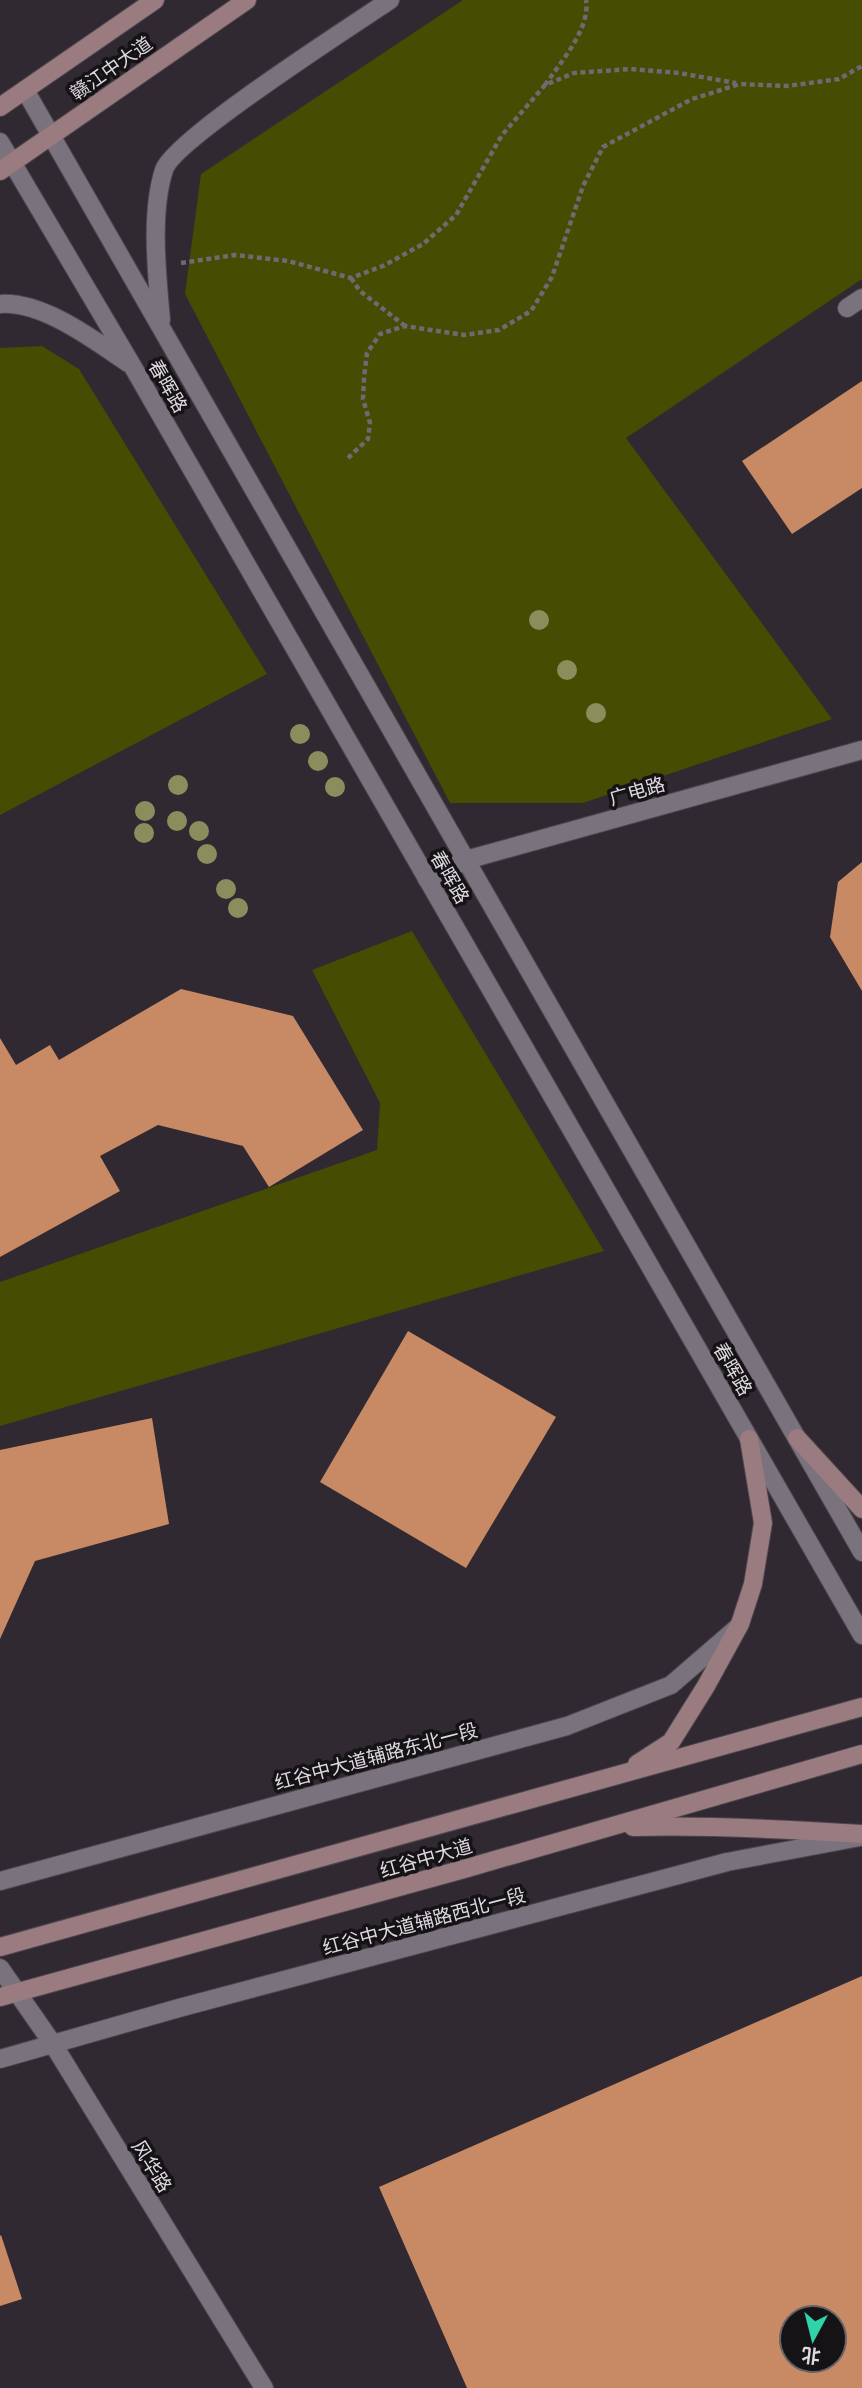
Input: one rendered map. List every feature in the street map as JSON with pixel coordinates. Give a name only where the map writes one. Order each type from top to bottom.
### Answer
[{"type":"main road","name":"赣江中大道","points":[[0,107],[155,0]]},
{"type":"main road","name":"赣江中大道","points":[[6,167],[247,0]]},
{"type":"main road","points":[[797,1438],[862,1510]]},
{"type":"main road","points":[[621,1774],[671,1742],[740,1624],[753,1584],[764,1523],[749,1439]]},
{"type":"main road","name":"红谷中大道","points":[[0,1947],[862,1707]]},
{"type":"main road","name":"红谷中大道","points":[[9,1995],[862,1754]]},
{"type":"main road","points":[[605,1828],[753,1827],[862,1835]]},
{"type":"street","points":[[161,327],[156,267],[157,212],[164,168],[201,131],[390,0]]},
{"type":"street","name":"春晖路","points":[[25,90],[862,1552]]},
{"type":"street","name":"春晖路","points":[[0,142],[6,167],[133,367],[862,1635]]},
{"type":"street","points":[[0,304],[9,303],[46,313],[77,328],[133,367]]},
{"type":"street","name":"广电路","points":[[427,879],[466,860],[862,750]]},
{"type":"street","name":"红谷中大道辅路东北一段","points":[[0,1881],[567,1726],[671,1685],[740,1624]]},
{"type":"street","name":"红谷中大道辅路西北一段","points":[[0,2059],[193,2004],[727,1862],[862,1835]]},
{"type":"street","name":"风华路","points":[[0,1968],[9,1995],[53,2044],[264,2388]]},
{"type":"path","points":[[156,267],[235,254],[288,261],[351,278],[383,266],[423,244],[456,215],[502,135],[545,85],[575,43],[588,9],[586,0]]},
{"type":"path","points":[[545,85],[574,73],[631,69],[679,73],[740,84],[787,86],[839,79],[862,66]]},
{"type":"path","points":[[348,458],[368,439],[370,422],[363,399],[367,353],[380,334],[405,327],[464,335],[499,330],[531,311],[552,277],[583,186],[603,147],[692,99],[740,84]]},
{"type":"path","points":[[351,278],[360,291],[405,327]]},
{"type":"green space","points":[[463,0],[862,0],[862,279],[626,438],[832,719],[583,803],[450,803],[185,294],[201,174]]},
{"type":"green space","points":[[42,346],[79,369],[267,674],[0,815],[0,348]]},
{"type":"green space","points":[[412,931],[604,1251],[0,1426],[0,1282],[377,1150],[380,1103],[312,970]]},
{"type":"building","points":[[862,381],[862,488],[792,534],[742,461]]},
{"type":"building","points":[[862,862],[862,991],[830,937],[838,882]]},
{"type":"building","points":[[181,989],[293,1016],[363,1130],[269,1187],[243,1146],[158,1125],[100,1156],[120,1191],[0,1257],[0,1038],[16,1065],[50,1045],[59,1060]]},
{"type":"building","points":[[408,1331],[556,1417],[466,1568],[320,1482]]},
{"type":"building","points":[[152,1418],[169,1524],[35,1561],[0,1639],[0,1450]]},
{"type":"building","points":[[862,1976],[862,2388],[467,2388],[379,2187]]},
{"type":"building","points":[[0,2236],[22,2299],[0,2306]]}]
